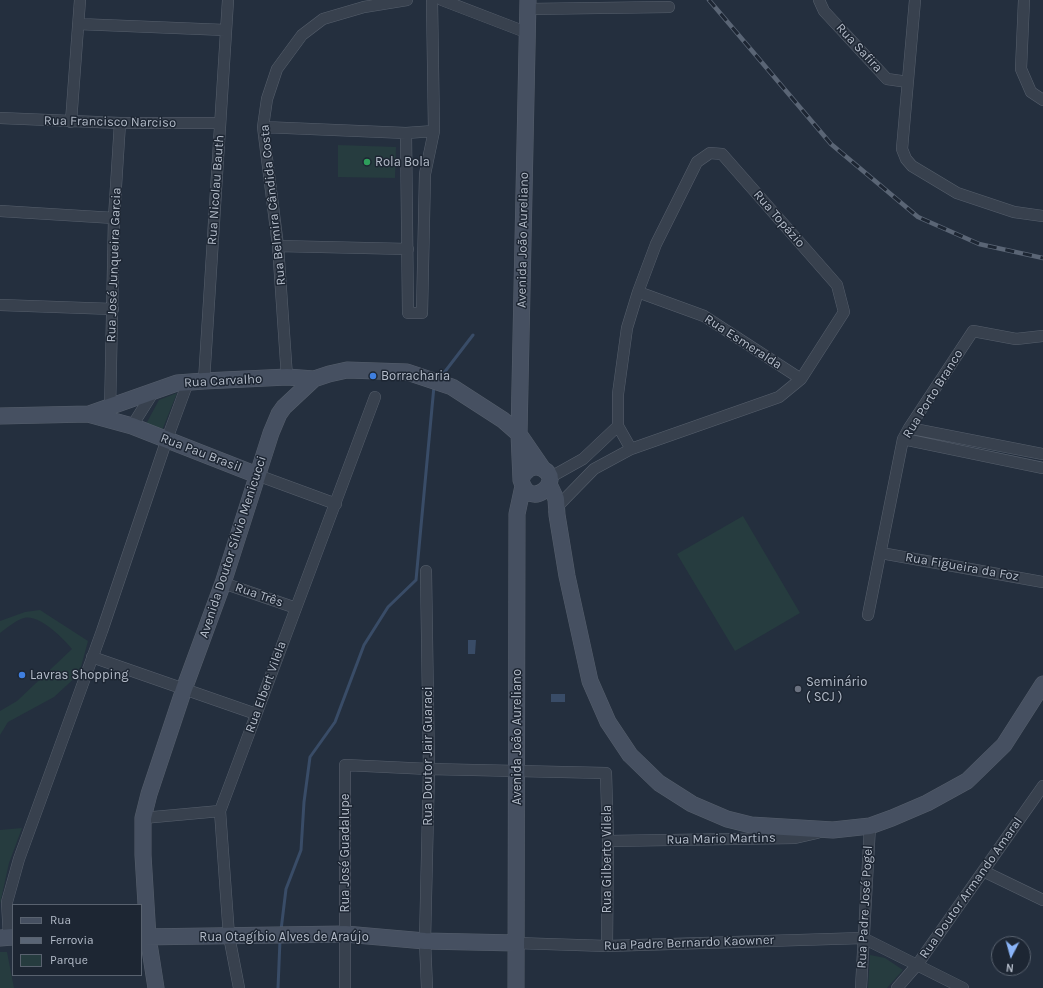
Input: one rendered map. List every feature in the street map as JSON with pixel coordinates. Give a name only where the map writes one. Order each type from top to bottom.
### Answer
[{"type":"main road","name":"Avenida João Aureliano","points":[[516,988],[517,514],[537,483],[519,434],[528,5]]},
{"type":"main road","name":"Avenida Doutor Sílvio Menicucci","points":[[156,988],[145,937],[142,856],[143,818],[149,794],[184,689],[223,583],[270,432],[284,407],[314,379],[347,370],[407,372],[452,387],[503,420],[519,434],[537,483],[555,494],[556,510],[567,576],[590,681],[608,722],[630,755],[659,783],[692,804],[727,818],[751,825],[833,830],[870,826],[927,803],[966,781],[1004,745],[1043,684]]},
{"type":"main road","name":"Rua Carvalho","points":[[110,413],[154,391],[177,383],[287,377],[314,379]]},
{"type":"main road","name":"Rua Pau Brasil","points":[[0,416],[110,413],[132,426],[257,475]]},
{"type":"main road","name":"Rua Otagíbio Alves de Araújo","points":[[145,937],[345,934],[425,942],[516,943]]},
{"type":"street","points":[[71,122],[80,0]]},
{"type":"street","name":"Rua Nicolau Bauth","points":[[7,938],[7,902],[19,859],[92,657],[167,440],[196,381],[220,124],[228,0]]},
{"type":"street","name":"Rua Belmira Cândida Costa","points":[[287,377],[278,246],[263,127],[267,99],[277,70],[302,35],[323,19],[364,3],[407,0]]},
{"type":"street","points":[[406,133],[408,313],[422,313],[425,174],[434,131],[432,0]]},
{"type":"street","points":[[442,0],[528,33]]},
{"type":"street","name":"Rua Safira","points":[[819,0],[824,11],[887,79],[908,82]]},
{"type":"street","points":[[915,0],[902,149],[906,159],[912,166],[957,193],[1014,212],[1043,216]]},
{"type":"street","points":[[1024,0],[1021,69],[1031,92],[1043,100]]},
{"type":"street","points":[[528,5],[669,7]]},
{"type":"street","points":[[78,24],[225,30]]},
{"type":"street","name":"Rua Francisco Narciso","points":[[0,118],[71,122],[220,124]]},
{"type":"street","name":"Rua José Junqueira Garcia","points":[[110,413],[114,218],[120,123]]},
{"type":"street","points":[[263,127],[406,133],[434,131]]},
{"type":"street","name":"Rua Topázio","points":[[556,510],[594,469],[631,449],[779,397],[801,380],[844,312],[836,285],[722,154],[710,153],[697,162],[656,244],[638,292],[627,328],[618,394],[618,426]]},
{"type":"street","points":[[0,211],[114,218]]},
{"type":"street","points":[[278,246],[408,249]]},
{"type":"street","name":"Rua Esmeralda","points":[[638,292],[704,316],[801,380]]},
{"type":"street","points":[[0,305],[113,309]]},
{"type":"street","name":"Rua Porto Branco","points":[[868,614],[903,439],[909,428],[973,331],[1016,339],[1043,336]]},
{"type":"street","points":[[132,426],[154,391]]},
{"type":"street","name":"Rua Elbert Vilela","points":[[239,988],[229,936],[220,812],[375,397]]},
{"type":"street","points":[[537,483],[583,459],[618,426],[631,449]]},
{"type":"street","points":[[909,428],[1043,454]]},
{"type":"street","points":[[950,449],[953,436]]},
{"type":"street","points":[[903,439],[1043,468]]},
{"type":"street","points":[[992,457],[994,444]]},
{"type":"street","points":[[583,459],[594,469]]},
{"type":"street","name":"Rua Pau Brasil","points":[[257,475],[336,504]]},
{"type":"street","name":"Rua Figueira da Foz","points":[[881,553],[1043,582]]},
{"type":"street","name":"Rua Doutor Jair Guaraci","points":[[426,572],[429,769],[425,942],[427,988]]},
{"type":"street","name":"Rua Três","points":[[223,583],[296,608]]},
{"type":"street","points":[[92,657],[256,714]]},
{"type":"street","name":"Rua José Guadalupe","points":[[345,988],[345,766],[429,769]]},
{"type":"street","points":[[429,769],[517,771]]},
{"type":"street","name":"Rua Gilberto Vilela","points":[[517,771],[606,773],[608,841],[607,946]]},
{"type":"street","name":"Rua Doutor Armando Amaral","points":[[897,988],[917,965],[1043,786]]},
{"type":"street","points":[[143,818],[220,812]]},
{"type":"street","name":"Rua Padre José Pogel","points":[[861,988],[870,826]]},
{"type":"street","name":"Rua Mario Martins","points":[[608,841],[794,838],[833,830]]},
{"type":"street","points":[[983,870],[1043,900]]},
{"type":"street","points":[[863,938],[963,988]]},
{"type":"street","name":"Rua Padre Bernardo Kaowner","points":[[516,943],[607,946],[863,938]]},
{"type":"green space","name":"Rola Bola","points":[[338,145],[396,147],[395,178],[338,177]]},
{"type":"green space","points":[[177,393],[161,433],[146,424],[159,400]]},
{"type":"green space","points":[[743,516],[800,613],[735,651],[677,554]]},
{"type":"green space","points":[[40,610],[88,641],[79,674],[54,697],[8,722],[0,735],[0,711],[17,701],[72,649],[50,628],[37,620],[30,618],[18,620],[0,633],[0,621],[25,612]]},
{"type":"green space","points":[[22,828],[9,863],[0,904],[0,830]]},
{"type":"green space","points":[[0,952],[7,952],[14,988],[0,988]]},
{"type":"green space","points":[[870,955],[885,958],[903,970],[887,988],[868,988]]},
{"type":"water","points":[[468,640],[476,640],[475,654],[468,654]]},
{"type":"water","points":[[551,694],[565,694],[565,702],[551,702]]},
{"type":"waterway","points":[[440,378],[473,335]]},
{"type":"waterway","points":[[281,930],[286,889],[301,850],[304,802],[310,757],[335,722],[364,645],[388,607],[416,580],[434,386]]},
{"type":"waterway","points":[[278,988],[280,940]]},
{"type":"railway","points":[[709,0],[831,144],[918,217],[979,244],[1043,258]]},
{"type":"place","name":"Rola Bola","points":[[367,162]]},
{"type":"place","name":"Borracharia","points":[[373,376]]},
{"type":"place","name":"Lavras Shopping","points":[[22,675]]},
{"type":"place","name":"Seminário ( SCJ )","points":[[798,689]]}]
